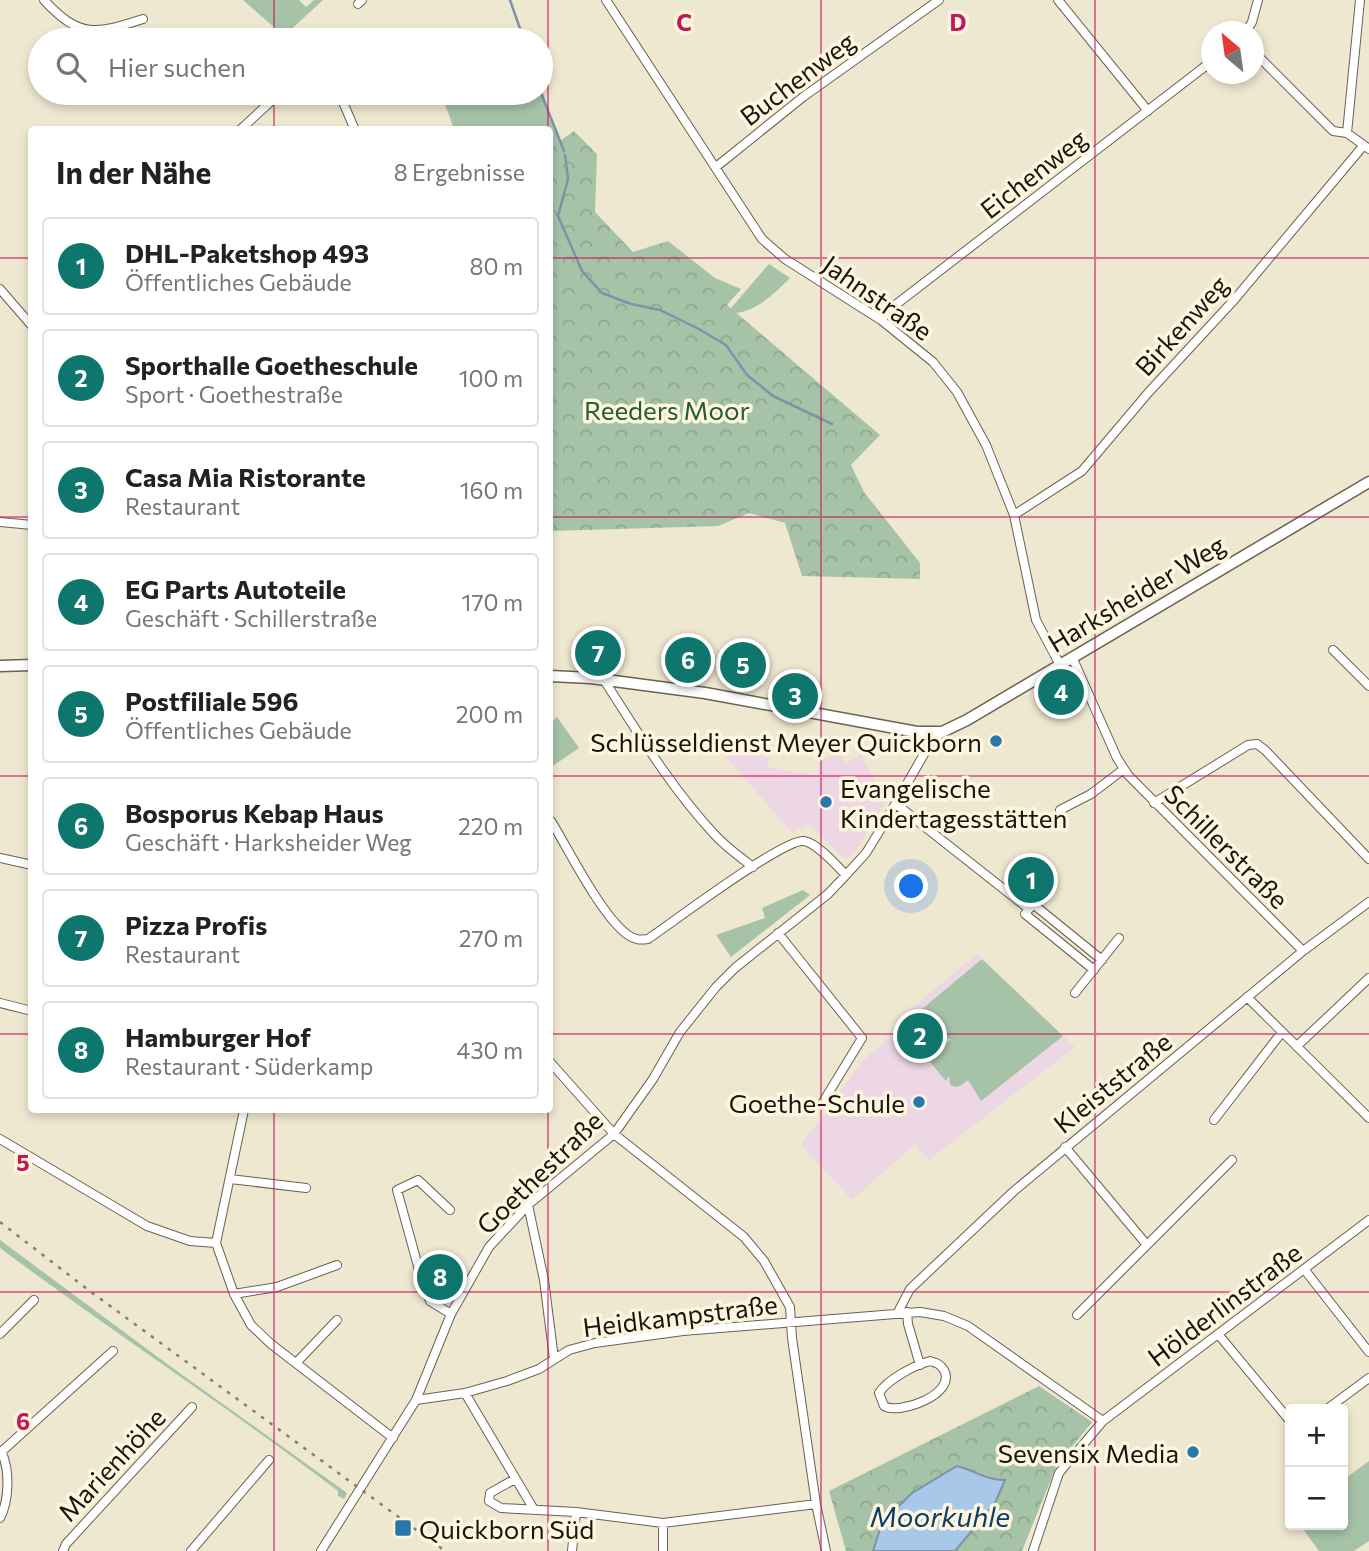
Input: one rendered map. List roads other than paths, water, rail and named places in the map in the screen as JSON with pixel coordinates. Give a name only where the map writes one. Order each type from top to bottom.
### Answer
[{"type":"main road","name":"Harksheider Weg","points":[[553,676],[604,680],[773,704],[917,732],[943,732],[1369,482]]},
{"type":"main road","points":[[0,666],[28,665]]},
{"type":"street","points":[[44,0],[69,24],[78,28]]},
{"type":"street","points":[[608,3],[621,0]]},
{"type":"street","name":"Buchenweg","points":[[716,167],[803,97],[939,0]]},
{"type":"street","points":[[1058,0],[1148,111]]},
{"type":"street","points":[[1252,21],[1258,0]]},
{"type":"street","points":[[1346,133],[1360,0]]},
{"type":"street","name":"Jahnstraße","points":[[608,3],[762,239],[785,260],[881,320],[933,362],[957,392],[986,445],[1014,515],[1036,620],[1060,664]]},
{"type":"street","points":[[116,28],[143,19]]},
{"type":"street","points":[[1264,62],[1333,131],[1346,133],[1367,147]]},
{"type":"street","name":"Eichenweg","points":[[881,320],[894,306],[1201,70]]},
{"type":"street","points":[[244,126],[267,105]]},
{"type":"street","points":[[344,105],[353,126]]},
{"type":"street","name":"Birkenweg","points":[[1014,515],[1082,471],[1367,147]]},
{"type":"street","points":[[0,289],[28,315]]},
{"type":"street","points":[[0,522],[28,525]]},
{"type":"street","points":[[1334,650],[1369,686]]},
{"type":"street","name":"Schillerstraße","points":[[1072,657],[1124,769],[1154,803],[1303,951]]},
{"type":"street","points":[[604,680],[656,761],[689,803],[716,836],[752,867]]},
{"type":"street","name":"Goethestraße","points":[[416,1401],[451,1314],[489,1247],[528,1205],[614,1134],[692,1017],[735,968],[828,894],[866,853],[931,742],[943,732]]},
{"type":"street","points":[[1154,803],[1248,745],[1257,744],[1369,859]]},
{"type":"street","points":[[1060,810],[1091,793],[1124,769]]},
{"type":"street","points":[[896,804],[1029,909]]},
{"type":"street","points":[[553,824],[619,928],[639,940],[648,939],[752,867],[793,843],[804,841],[814,845],[846,875]]},
{"type":"street","points":[[0,858],[28,864]]},
{"type":"street","name":"Kleiststraße","points":[[903,1312],[910,1289],[990,1212],[1303,951],[1369,902]]},
{"type":"street","points":[[1094,970],[1025,914],[1033,904],[1102,960]]},
{"type":"street","points":[[778,933],[862,1038],[823,1102]]},
{"type":"street","points":[[1075,993],[1119,938]]},
{"type":"street","points":[[1297,1046],[1369,978]]},
{"type":"street","points":[[1247,997],[1369,1118]]},
{"type":"street","points":[[0,1003],[28,1010]]},
{"type":"street","points":[[1214,1120],[1282,1032]]},
{"type":"street","points":[[553,1065],[614,1134],[744,1237],[764,1261],[790,1307],[816,1504],[826,1551]]},
{"type":"street","points":[[243,1113],[216,1243],[234,1294],[251,1325],[393,1438]]},
{"type":"street","points":[[0,1139],[147,1226],[190,1241],[216,1243]]},
{"type":"street","points":[[1065,1147],[1147,1245]]},
{"type":"street","points":[[1077,1315],[1232,1160]]},
{"type":"street","points":[[230,1179],[306,1188]]},
{"type":"street","points":[[450,1210],[418,1180],[397,1190],[430,1301],[451,1314]]},
{"type":"street","points":[[528,1205],[544,1280],[554,1359]]},
{"type":"street","name":"Hölderlinstraße","points":[[1032,1551],[1059,1473],[1103,1421],[1369,1220]]},
{"type":"street","points":[[234,1294],[277,1287],[337,1265]]},
{"type":"street","points":[[1304,1269],[1369,1352]]},
{"type":"street","points":[[0,1334],[34,1300]]},
{"type":"street","points":[[903,1312],[920,1365]]},
{"type":"street","name":"Heidkampstraße","points":[[416,1401],[466,1393],[539,1370],[569,1350],[595,1343],[683,1331],[903,1312],[944,1316],[968,1326],[1103,1421]]},
{"type":"street","points":[[296,1363],[337,1320]]},
{"type":"street","points":[[1218,1334],[1285,1415]]},
{"type":"street","points":[[0,1518],[5,1505],[7,1469],[1,1453],[113,1351]]},
{"type":"street","points":[[930,1362],[940,1365],[947,1379],[944,1388],[935,1395],[900,1409],[891,1410],[884,1406],[880,1397],[881,1389],[920,1365],[930,1362]]},
{"type":"street","points":[[1334,1404],[1369,1378]]},
{"type":"street","points":[[466,1393],[533,1508]]},
{"type":"street","points":[[321,1551],[416,1401]]},
{"type":"street","name":"Marienhöhe","points":[[63,1551],[66,1544],[192,1407]]},
{"type":"street","points":[[191,1551],[269,1460]]},
{"type":"street","points":[[515,1479],[489,1493],[489,1501],[501,1508],[533,1508],[663,1523],[816,1504]]},
{"type":"street","points":[[572,1551],[576,1512]]},
{"type":"street","points":[[663,1523],[663,1551]]},
{"type":"water","name":"Moorkuhle","points":[[957,1466],[987,1477],[1005,1480],[995,1503],[955,1551],[873,1551],[882,1523],[912,1493]]},
{"type":"waterway","points":[[510,0],[520,28]]},
{"type":"waterway","points":[[546,105],[564,151]]},
{"type":"waterway","points":[[565,155],[568,179],[558,216],[582,271],[602,293],[631,304],[660,310],[697,328],[726,345],[747,375],[773,396],[832,424]]},
{"type":"railway","points":[[0,1222],[91,1292],[445,1551]]},
{"type":"place","name":"Pizza Profis","points":[[598,653]]},
{"type":"place","name":"Bosporus Kebap Haus","points":[[688,660]]},
{"type":"place","name":"Postfiliale 596","points":[[743,665]]},
{"type":"place","name":"EG Parts Autoteile","points":[[1061,692]]},
{"type":"place","name":"Casa Mia Ristorante","points":[[795,696]]},
{"type":"place","name":"Schlüsseldienst Meyer Quickborn","points":[[996,741]]},
{"type":"place","name":"Evangelische Kindertagesstätten","points":[[826,802]]},
{"type":"place","name":"DHL-Paketshop 493","points":[[1031,880]]},
{"type":"place","name":"Sporthalle Goetheschule","points":[[920,1036]]},
{"type":"place","name":"Goethe-Schule","points":[[919,1102]]},
{"type":"place","name":"Hamburger Hof","points":[[440,1277]]},
{"type":"place","name":"Sevensix Media","points":[[1193,1452]]},
{"type":"place","name":"Quickborn Süd","points":[[403,1528]]},
{"type":"park label","name":"Reeders Moor","points":[[667,409]]}]
